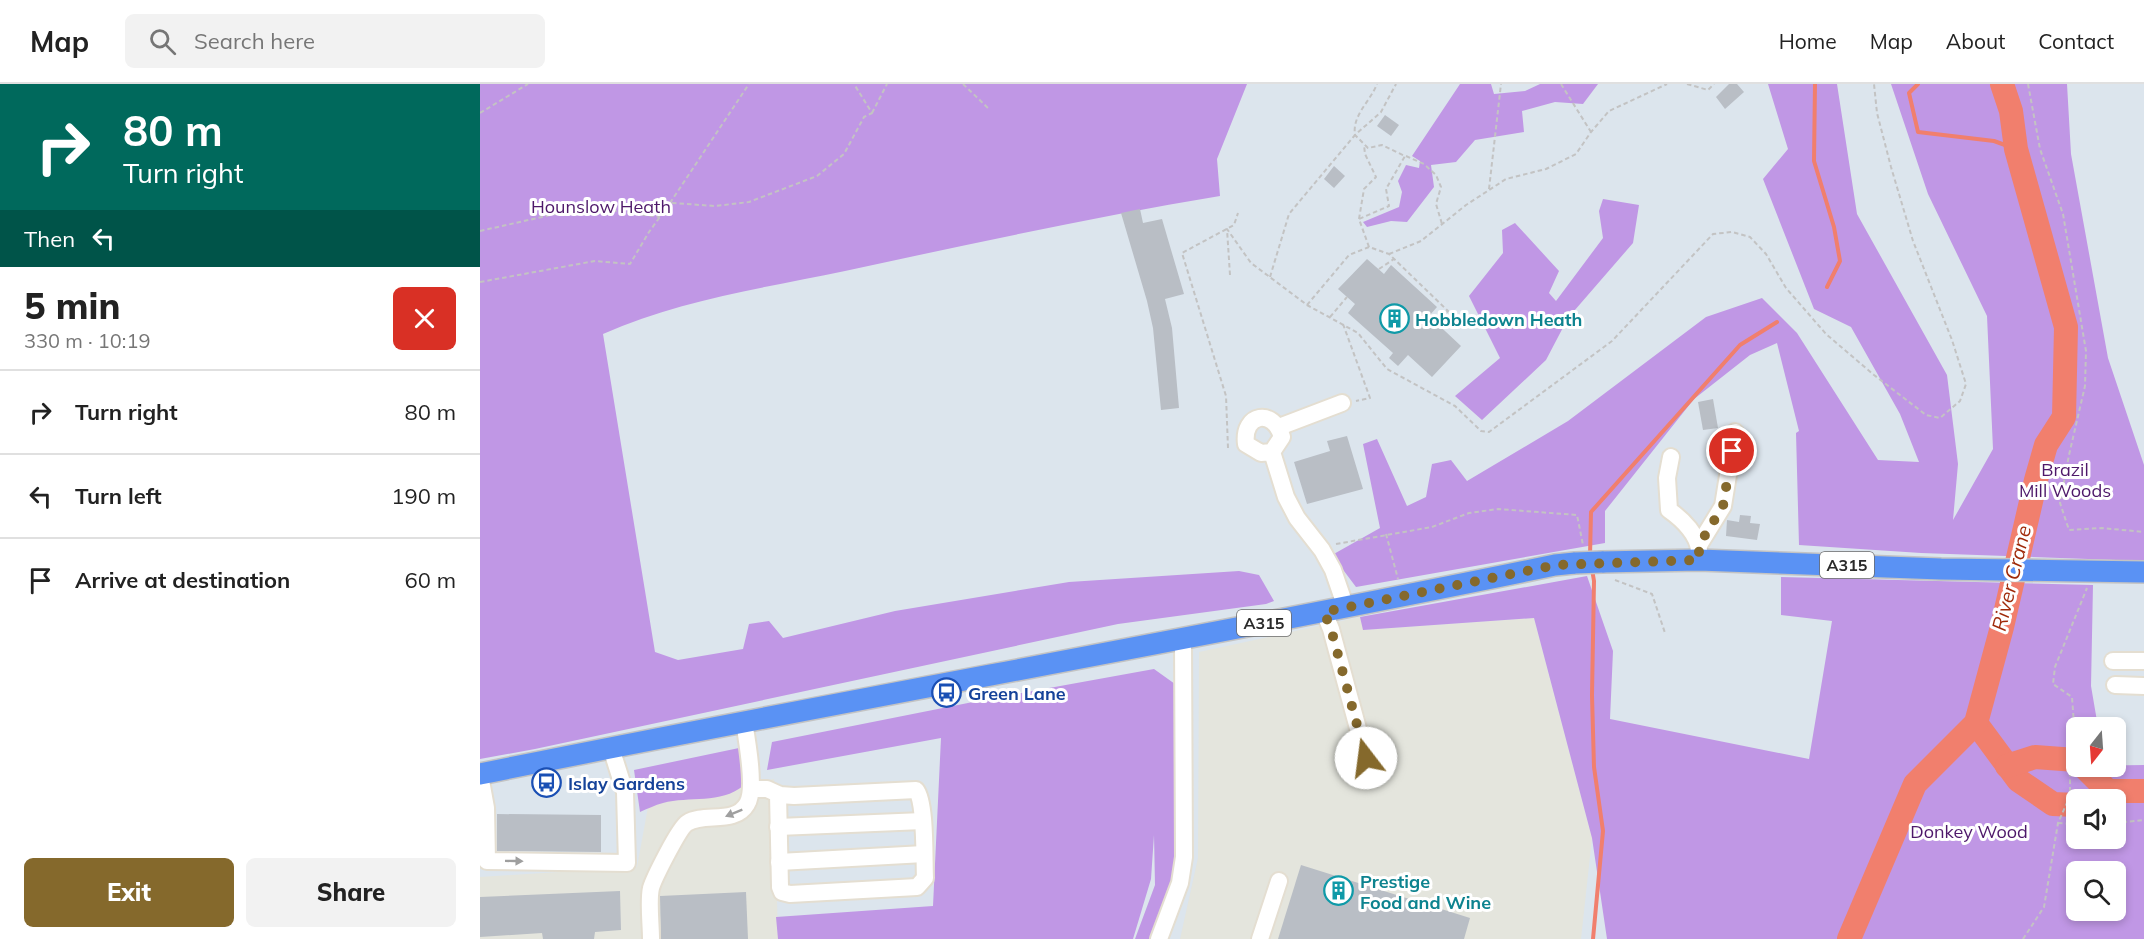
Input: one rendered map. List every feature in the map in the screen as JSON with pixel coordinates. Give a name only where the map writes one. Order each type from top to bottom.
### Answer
[{"type":"main road","name":"A315","points":[[480,775],[744,722],[1346,608],[1556,565],[1593,564],[1699,553],[1995,570],[2144,572]]},
{"type":"street","points":[[1279,427],[1342,404]]},
{"type":"street","points":[[1261,417],[1271,420],[1279,427],[1282,437],[1272,452],[1260,453],[1246,444],[1245,434],[1252,421],[1261,417]]},
{"type":"street","points":[[1699,553],[1723,506],[1735,432]]},
{"type":"street","points":[[1272,452],[1286,497],[1297,518],[1322,550],[1334,570],[1346,608]]},
{"type":"street","points":[[1671,457],[1668,478],[1669,510],[1680,518],[1699,553]]},
{"type":"street","points":[[1324,612],[1331,629],[1366,758]]},
{"type":"street","points":[[1159,939],[1180,883],[1185,857],[1183,639]]},
{"type":"street","points":[[2113,661],[2144,661]]},
{"type":"street","points":[[2115,685],[2144,686]]},
{"type":"street","points":[[651,939],[651,888],[679,831],[688,823],[699,819],[725,817],[744,809],[749,802],[751,789],[749,755],[744,722]]},
{"type":"street","points":[[480,775],[486,808],[487,861],[627,863],[625,792],[611,748]]},
{"type":"street","points":[[751,789],[767,789],[778,794],[794,796],[916,790],[919,794],[922,821],[925,878],[917,887],[790,894],[782,892],[778,794]]},
{"type":"street","points":[[778,827],[922,821]]},
{"type":"street","points":[[779,862],[924,854]]},
{"type":"street","points":[[1260,939],[1279,881]]},
{"type":"path","points":[[480,113],[528,84]]},
{"type":"path","points":[[480,282],[595,261],[630,264],[749,84]]},
{"type":"path","points":[[854,84],[872,113]]},
{"type":"path","points":[[670,203],[715,206],[749,202],[817,176],[844,154],[864,117],[872,113],[887,84]]},
{"type":"path","points":[[963,84],[989,109]]},
{"type":"path","points":[[1377,84],[1354,126],[1355,135],[1368,148],[1382,145],[1424,164],[1437,175],[1441,187],[1436,204],[1442,224]]},
{"type":"path","points":[[1269,277],[1289,214],[1355,135],[1381,112],[1396,84]]},
{"type":"path","points":[[1489,190],[1501,84]]},
{"type":"path","points":[[1561,84],[1591,132]]},
{"type":"path","points":[[1389,254],[1421,241],[1506,179],[1546,169],[1576,154],[1609,111],[1667,84]]},
{"type":"path","points":[[1687,84],[1708,90],[1714,84]]},
{"type":"path","points":[[1227,229],[1251,263],[1307,305],[1358,333],[1388,369],[1455,406],[1481,431],[1489,432],[1612,341],[1713,234],[1732,232],[1750,237],[1766,254],[1786,288],[1826,334],[1926,415],[1940,418],[1960,401],[1966,384],[1952,340],[1913,240],[1877,113],[1875,84]]},
{"type":"path","points":[[2028,84],[2040,149],[2063,214],[2086,351],[2085,386],[2068,455],[2060,503],[2068,530],[2102,528],[2144,532]]},
{"type":"path","points":[[1364,144],[1365,154],[1376,177],[1364,189],[1359,219],[1369,247]]},
{"type":"path","points":[[1359,219],[1389,206],[1386,189],[1405,156]]},
{"type":"path","points":[[480,231],[586,207],[660,217]]},
{"type":"path","points":[[1228,448],[1226,396],[1182,253],[1234,225],[1238,213]]},
{"type":"path","points":[[1227,229],[1230,275]]},
{"type":"path","points":[[1307,305],[1349,255],[1369,247],[1389,254],[1448,311],[1436,323]]},
{"type":"path","points":[[1379,269],[1394,259]]},
{"type":"path","points":[[1330,317],[1347,297]]},
{"type":"path","points":[[1342,404],[1370,398],[1343,324]]},
{"type":"path","points":[[1322,550],[1334,545],[1386,534],[1432,527],[1469,513],[1498,509],[1577,515],[1593,564],[1652,594],[1665,633]]},
{"type":"path","points":[[1386,534],[1402,597]]},
{"type":"path","points":[[2073,717],[2072,697],[2054,684],[2055,667],[2088,584]]},
{"type":"path","points":[[2023,939],[2044,907],[2058,823],[2070,796],[2070,777]]},
{"type":"path","points":[[2126,822],[2144,820]]},
{"type":"path","points":[[2058,823],[2066,823]]},
{"type":"shaded area","points":[[1360,617],[1364,630],[1534,618],[1592,838],[1581,939],[1180,939],[1198,858],[1199,652]]},
{"type":"shaded area","points":[[774,779],[778,939],[480,939],[480,877],[637,867],[650,796],[743,786]]},
{"type":"green space","name":"Hounslow Heath","points":[[480,84],[1247,84],[1217,159],[1220,196],[1032,231],[722,296],[661,312],[603,334],[655,652],[678,660],[743,649],[749,624],[769,621],[783,638],[895,611],[1069,582],[1239,571],[1259,575],[1274,601],[1266,604],[1118,624],[480,759]]},
{"type":"green space","points":[[1460,84],[1491,84],[1494,94],[1525,91],[1540,84],[1598,84],[1583,104],[1555,102],[1522,111],[1524,132],[1475,140],[1456,162],[1431,165],[1434,187],[1407,222],[1391,221],[1367,227],[1363,222],[1399,207],[1402,192],[1398,181],[1406,165],[1419,168],[1420,161],[1412,156]]},
{"type":"green space","name":"Brazil Mill Woods","points":[[1768,84],[1837,84],[1857,214],[1947,375],[1958,464],[1953,520],[1993,449],[1987,316],[1928,194],[1891,84],[2067,84],[2071,154],[2108,358],[2144,465],[2144,561],[1921,553],[1799,545],[1796,433],[1799,431],[1777,343],[1750,355],[1694,399],[1605,511],[1605,543],[1356,587],[1332,555],[1380,528],[1363,444],[1377,439],[1407,506],[1426,497],[1432,464],[1451,460],[1467,481],[1568,421],[1706,317],[1762,298],[1797,333],[1878,460],[1919,462],[1900,414],[1851,327],[1814,309],[1763,179],[1788,149]]},
{"type":"green space","points":[[1603,199],[1639,205],[1633,243],[1568,318],[1546,360],[1482,420],[1455,396],[1500,358],[1469,296],[1503,253],[1502,230],[1515,223],[1559,271],[1549,293],[1556,301],[1603,238],[1599,211]]},
{"type":"green space","name":"Donkey Wood","points":[[1587,576],[1613,651],[1610,719],[1809,759],[1832,621],[1781,615],[1781,577],[2093,585],[2091,686],[2096,717],[2066,717],[2066,777],[2126,777],[2126,765],[2144,765],[2144,939],[1607,939],[1592,838],[1534,618],[1363,630],[1360,617]]},
{"type":"green space","points":[[1154,669],[1175,684],[1175,855],[1170,895],[1155,939],[1135,939],[1155,885],[1154,835],[1151,879],[1133,939],[778,939],[776,917],[933,906],[941,738],[767,770],[772,742]]},
{"type":"green space","points":[[739,748],[743,786],[734,792],[705,799],[673,801],[640,812],[634,770]]},
{"type":"building","points":[[1729,84],[1737,84],[1744,92],[1725,109],[1716,97]]},
{"type":"building","points":[[1385,115],[1399,125],[1391,136],[1377,126]]},
{"type":"building","points":[[1334,166],[1345,176],[1334,188],[1324,179]]},
{"type":"building","points":[[1140,209],[1143,223],[1162,219],[1184,294],[1165,299],[1172,328],[1179,408],[1161,410],[1153,328],[1121,213]]},
{"type":"building","name":"Hobbledown Heath","points":[[1367,259],[1384,274],[1391,265],[1437,307],[1429,316],[1461,346],[1432,377],[1408,355],[1398,366],[1389,358],[1393,353],[1348,313],[1355,304],[1338,289]]},
{"type":"building","points":[[1713,399],[1718,428],[1703,430],[1698,402]]},
{"type":"building","points":[[1347,436],[1363,489],[1307,504],[1294,462],[1330,451],[1327,441]]},
{"type":"building","points":[[1740,515],[1751,516],[1750,523],[1760,524],[1757,540],[1726,536],[1727,520],[1739,522]]},
{"type":"building","points":[[497,814],[601,815],[601,852],[497,851]]},
{"type":"building","name":"Prestige Food and Wine","points":[[1301,865],[1470,918],[1464,939],[1278,939]]},
{"type":"building","points":[[620,891],[621,930],[595,932],[594,939],[543,939],[542,933],[480,937],[480,897]]},
{"type":"building","points":[[746,892],[748,939],[661,939],[660,896]]},
{"type":"waterway","points":[[1815,84],[1814,161],[1834,227],[1840,261],[1827,287]]},
{"type":"waterway","points":[[1918,84],[1909,93],[1918,132],[1994,141],[2016,149]]},
{"type":"waterway","name":"River Crane","points":[[1849,939],[1915,784],[1976,723],[2046,445],[2064,417],[2066,327],[2016,149],[2011,111],[2002,84]]},
{"type":"waterway","points":[[1590,556],[1591,512],[1740,345],[1777,322]]},
{"type":"waterway","points":[[1592,569],[1594,581],[1592,695],[1594,767],[1603,831],[1593,939]]},
{"type":"waterway","points":[[1976,723],[2018,780],[2053,804],[2066,805]]},
{"type":"waterway","points":[[2007,766],[2035,757],[2066,759]]},
{"type":"waterway","points":[[2094,777],[2106,789]]},
{"type":"waterway","points":[[2126,791],[2144,791]]},
{"type":"place","name":"Hobbledown Heath","points":[[1394,319]]},
{"type":"place","name":"Green Lane","points":[[947,693]]},
{"type":"place","name":"Islay Gardens","points":[[547,783]]},
{"type":"place","name":"Prestige Food and Wine","points":[[1339,891]]},
{"type":"route","points":[[1366,758],[1331,629],[1324,612],[1556,565],[1699,560],[1699,545],[1723,506],[1732,451]]}]
